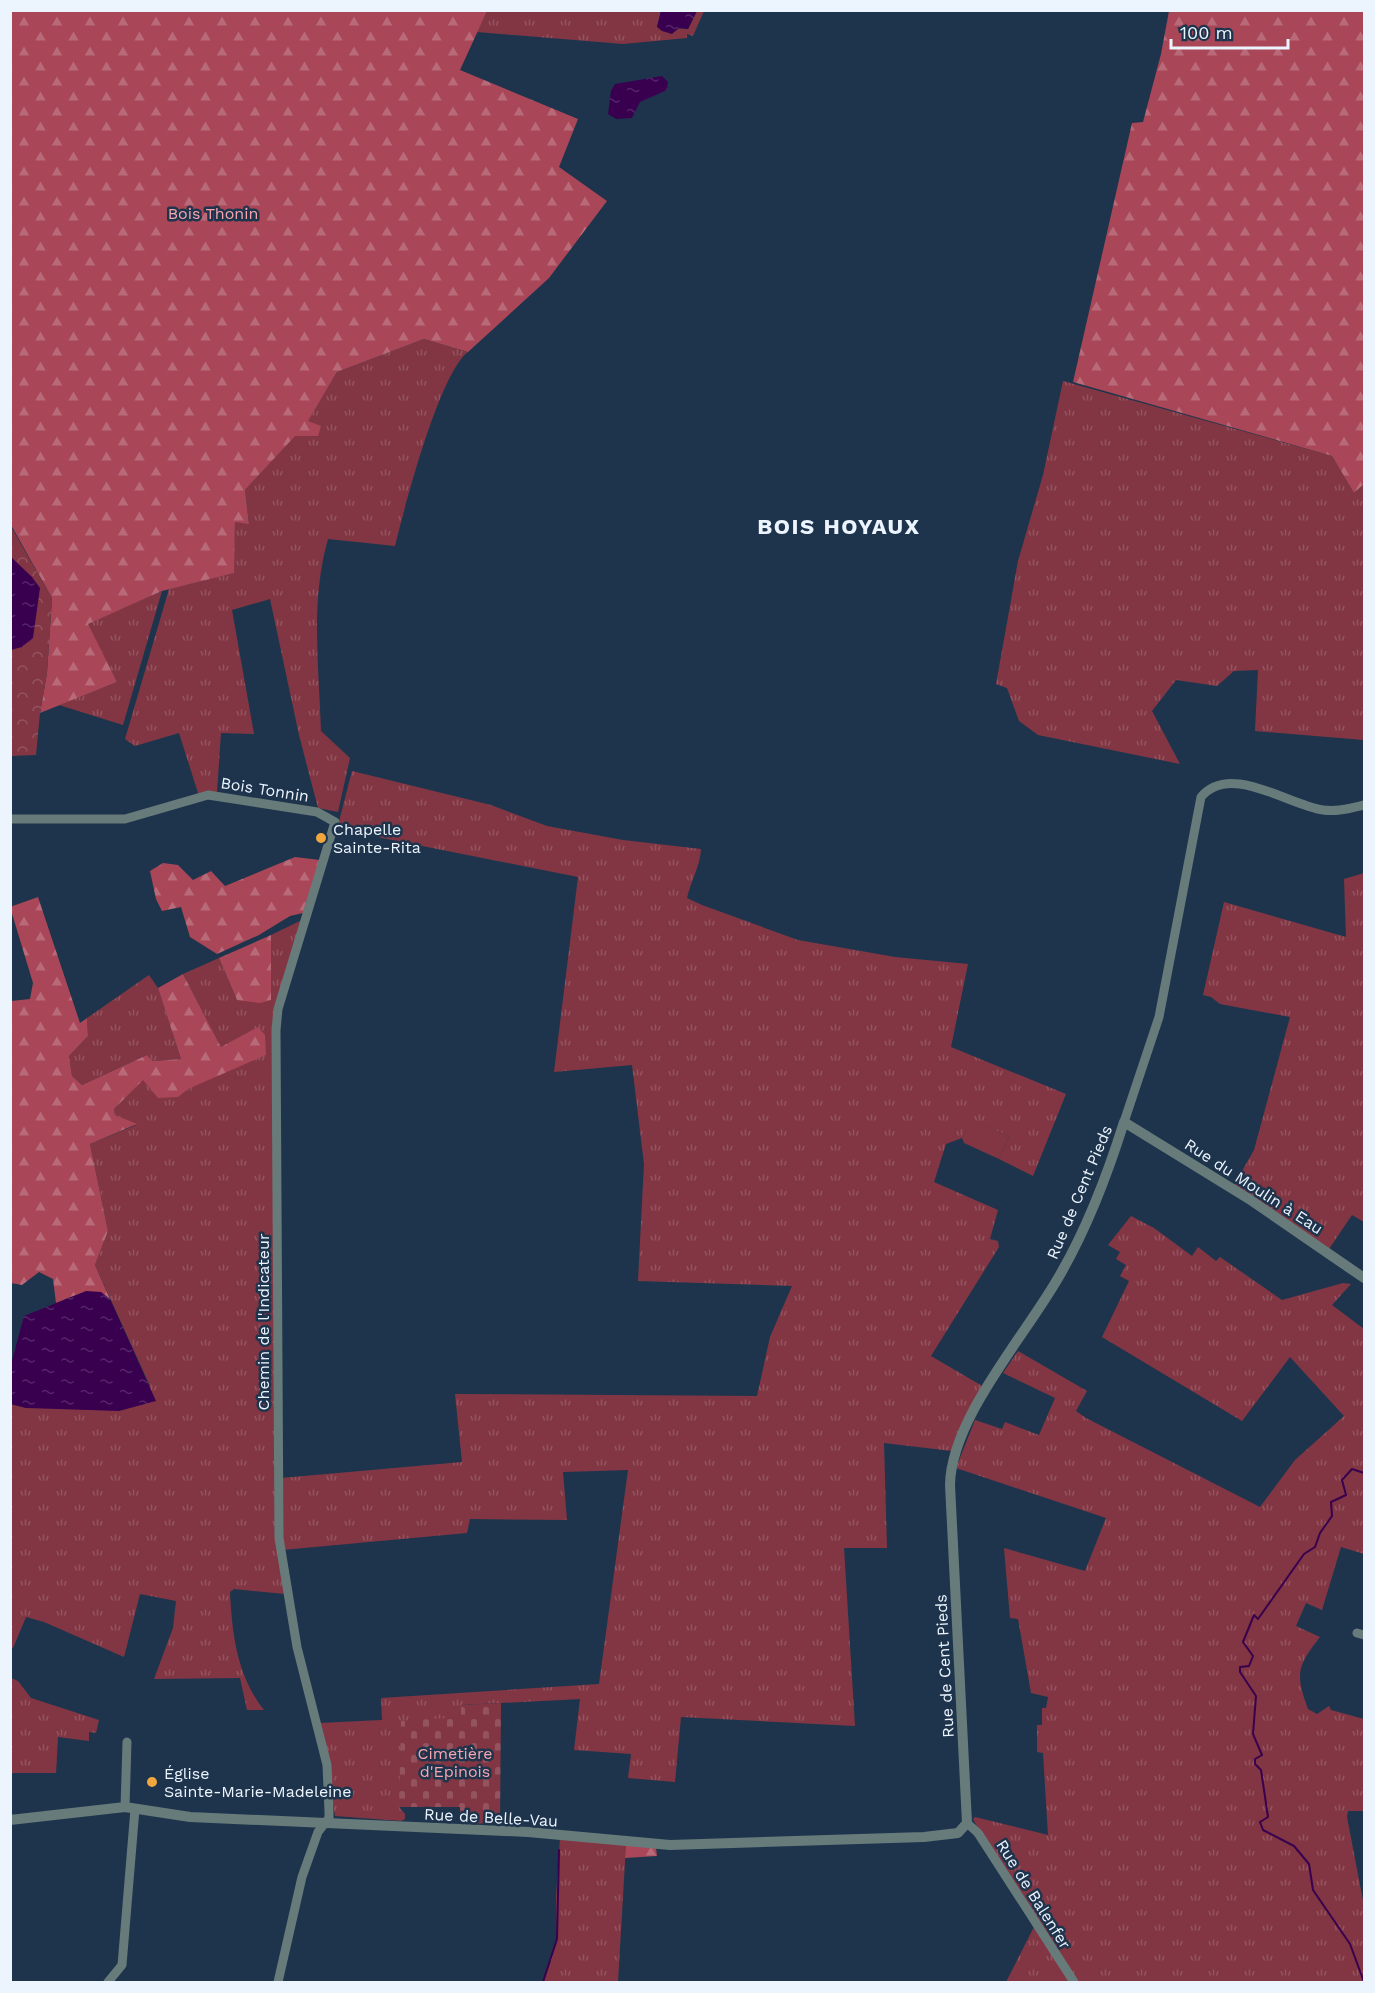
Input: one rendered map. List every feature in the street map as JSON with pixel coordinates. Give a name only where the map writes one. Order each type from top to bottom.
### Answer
[{"type":"street","name":"Rue de Cent Pieds","points":[[967,1823],[950,1485],[954,1454],[987,1388],[1042,1307],[1063,1270],[1097,1196],[1159,1017],[1201,797],[1213,786],[1230,782],[1244,784],[1323,810],[1342,810],[1365,805]]},
{"type":"street","name":"Bois Tonnin","points":[[10,819],[132,818],[208,795],[317,812],[335,822]]},
{"type":"street","name":"Chemin de l'Indicateur","points":[[325,1823],[329,1812],[327,1766],[297,1647],[279,1538],[276,1030],[279,1009],[335,822]]},
{"type":"street","name":"Rue du Moulin à Eau","points":[[1124,1122],[1249,1199],[1365,1278]]},
{"type":"street","points":[[108,1983],[122,1965],[130,1808],[127,1742]]},
{"type":"street","name":"Rue de Belle-Vau","points":[[10,1820],[130,1808],[190,1817],[528,1832],[670,1845],[924,1837],[958,1833],[967,1823]]},
{"type":"street","points":[[278,1983],[296,1895],[318,1832],[325,1823]]},
{"type":"street","name":"Rue de Balenfer","points":[[967,1823],[978,1833],[1074,1983]]},
{"type":"green space","points":[[661,10],[657,27],[688,29],[697,11],[704,11],[693,36],[687,34],[687,38],[623,44],[477,32],[487,11]]},
{"type":"green space","name":"Bois Thonin","points":[[11,11],[487,11],[460,70],[578,119],[559,167],[607,201],[549,278],[468,352],[424,339],[337,372],[308,421],[321,426],[318,436],[295,436],[245,490],[249,524],[235,522],[234,573],[162,591],[88,624],[117,682],[40,713],[47,673],[52,598],[11,525]]},
{"type":"green space","points":[[1169,11],[1364,11],[1364,484],[1354,493],[1332,456],[1073,382],[1132,123],[1143,122],[1161,54]]},
{"type":"green space","points":[[424,339],[468,352],[457,365],[446,386],[424,442],[395,546],[328,539],[322,563],[317,610],[321,731],[350,758],[338,812],[318,808],[299,735],[270,599],[232,610],[254,734],[221,733],[217,792],[198,793],[179,733],[135,746],[125,739],[169,589],[233,573],[235,522],[249,523],[245,490],[307,422],[337,372]]},
{"type":"green space","points":[[1063,381],[1332,456],[1354,493],[1364,484],[1364,740],[1255,731],[1258,670],[1234,671],[1217,686],[1176,680],[1152,711],[1180,764],[1038,735],[1019,721],[1007,688],[996,684],[1018,561],[1043,475]]},
{"type":"green space","points":[[10,525],[52,598],[47,673],[36,755],[11,756]]},
{"type":"green space","points":[[162,591],[123,725],[59,705],[117,682],[87,624]]},
{"type":"green space","points":[[352,771],[491,805],[547,826],[623,840],[701,849],[687,898],[702,905],[798,940],[895,957],[968,964],[951,1047],[1066,1094],[1033,1176],[999,1159],[1009,1136],[971,1120],[962,1138],[946,1144],[934,1182],[998,1210],[990,1239],[998,1241],[999,1247],[931,1356],[984,1387],[952,1451],[884,1443],[887,1548],[844,1548],[855,1726],[681,1717],[675,1782],[628,1778],[631,1754],[574,1750],[580,1699],[461,1705],[461,1717],[399,1807],[405,1814],[405,1819],[401,1821],[335,1816],[319,1723],[382,1720],[381,1698],[599,1684],[628,1470],[563,1472],[567,1520],[470,1519],[467,1533],[282,1550],[281,1478],[462,1462],[455,1394],[757,1396],[770,1337],[792,1286],[638,1281],[644,1164],[632,1065],[554,1072],[578,877],[337,829]]},
{"type":"green space","points":[[295,857],[320,860],[303,913],[290,916],[259,935],[217,954],[190,937],[181,907],[162,911],[156,899],[150,871],[163,863],[178,865],[193,880],[211,871],[225,886]]},
{"type":"green space","points":[[1364,873],[1364,1222],[1352,1215],[1329,1249],[1234,1185],[1254,1150],[1290,1017],[1220,1004],[1211,997],[1203,995],[1224,902],[1346,937],[1344,879]]},
{"type":"green space","points":[[38,897],[80,1023],[87,1018],[88,1036],[69,1056],[72,1076],[82,1085],[147,1055],[153,1061],[181,1059],[158,988],[183,974],[221,1047],[258,1027],[265,1035],[266,1055],[188,1089],[178,1097],[158,1098],[143,1080],[114,1109],[115,1115],[137,1124],[90,1144],[108,1231],[95,1265],[110,1299],[90,1292],[56,1303],[53,1279],[39,1272],[22,1285],[11,1283],[11,1001],[30,999],[33,983],[10,907]]},
{"type":"green space","points":[[302,920],[273,1019],[285,1594],[234,1589],[230,1592],[232,1623],[242,1669],[264,1710],[247,1710],[240,1678],[154,1679],[173,1628],[176,1601],[140,1594],[124,1657],[44,1622],[26,1617],[13,1648],[11,1647],[10,1404],[26,1408],[150,1386],[95,1265],[108,1231],[90,1144],[136,1125],[115,1115],[114,1109],[143,1079],[178,1097],[221,1047],[183,974],[219,958],[237,1000],[271,1000],[271,935]]},
{"type":"green space","points":[[271,935],[271,1000],[260,1003],[237,1000],[219,958]]},
{"type":"green space","points":[[149,975],[158,988],[181,1059],[153,1061],[147,1055],[82,1085],[72,1076],[69,1056],[88,1036],[87,1018]]},
{"type":"green space","points":[[970,1119],[1009,1136],[999,1159],[964,1143],[962,1138]]},
{"type":"green space","points":[[1131,1216],[1154,1228],[1192,1256],[1198,1247],[1216,1261],[1220,1257],[1282,1300],[1343,1283],[1351,1284],[1332,1305],[1364,1329],[1364,1554],[1341,1547],[1322,1610],[1306,1603],[1296,1626],[1320,1637],[1300,1671],[1301,1687],[1308,1709],[1317,1714],[1329,1706],[1331,1710],[1364,1719],[1364,1811],[1348,1811],[1347,1817],[1364,1906],[1364,1982],[1078,1982],[998,1863],[973,1819],[975,1817],[1048,1835],[1043,1753],[1037,1752],[1037,1725],[1042,1725],[1042,1708],[1046,1708],[1048,1697],[1031,1693],[1018,1619],[1010,1618],[1004,1548],[1085,1571],[1106,1518],[956,1468],[975,1420],[1002,1429],[1005,1422],[1039,1435],[1055,1398],[1003,1373],[1018,1351],[1087,1391],[1076,1411],[1086,1418],[1260,1507],[1295,1460],[1344,1416],[1290,1357],[1242,1421],[1102,1337],[1129,1281],[1120,1276],[1126,1265],[1116,1259],[1120,1252],[1108,1245]]},
{"type":"green space","points":[[11,1678],[18,1681],[31,1698],[99,1720],[96,1733],[89,1732],[89,1741],[58,1737],[56,1773],[11,1773]]},
{"type":"green space","name":"Cimetière d'Epinois","points":[[501,1703],[500,1824],[460,1823],[460,1807],[399,1807],[401,1721],[461,1717],[461,1705]]},
{"type":"green space","points":[[560,1838],[626,1845],[618,1982],[543,1982],[557,1939],[556,1897]]},
{"type":"green space","points":[[626,1845],[656,1848],[657,1856],[625,1858]]},
{"type":"green space","points":[[1034,1927],[1071,1982],[1006,1982]]},
{"type":"water","points":[[661,10],[697,11],[688,29],[679,28],[672,34],[657,27]]},
{"type":"water","points":[[662,76],[668,82],[667,90],[640,102],[632,118],[616,119],[608,114],[611,91],[615,84]]},
{"type":"water","points":[[11,557],[40,588],[33,638],[22,647],[11,650]]},
{"type":"water","points":[[86,1291],[101,1292],[110,1299],[156,1401],[119,1411],[26,1408],[11,1404],[11,1364],[24,1316]]},
{"type":"waterway","points":[[1364,1473],[1352,1469],[1342,1480],[1346,1495],[1331,1502],[1332,1516],[1320,1533],[1315,1547],[1304,1554],[1258,1619],[1254,1615],[1243,1642],[1253,1656],[1249,1666],[1240,1667],[1240,1672],[1256,1696],[1253,1734],[1262,1755],[1255,1759],[1255,1764],[1261,1770],[1268,1817],[1260,1822],[1263,1830],[1294,1846],[1309,1864],[1313,1890],[1350,1944],[1364,1982]]},
{"type":"waterway","points":[[543,1982],[557,1939],[559,1850]]},
{"type":"place","name":"Chapelle Sainte-Rita","points":[[321,838]]},
{"type":"place","name":"Église Sainte-Marie-Madeleine","points":[[152,1782]]},
{"type":"district","name":"BOIS HOYAUX","points":[[839,526]]}]
